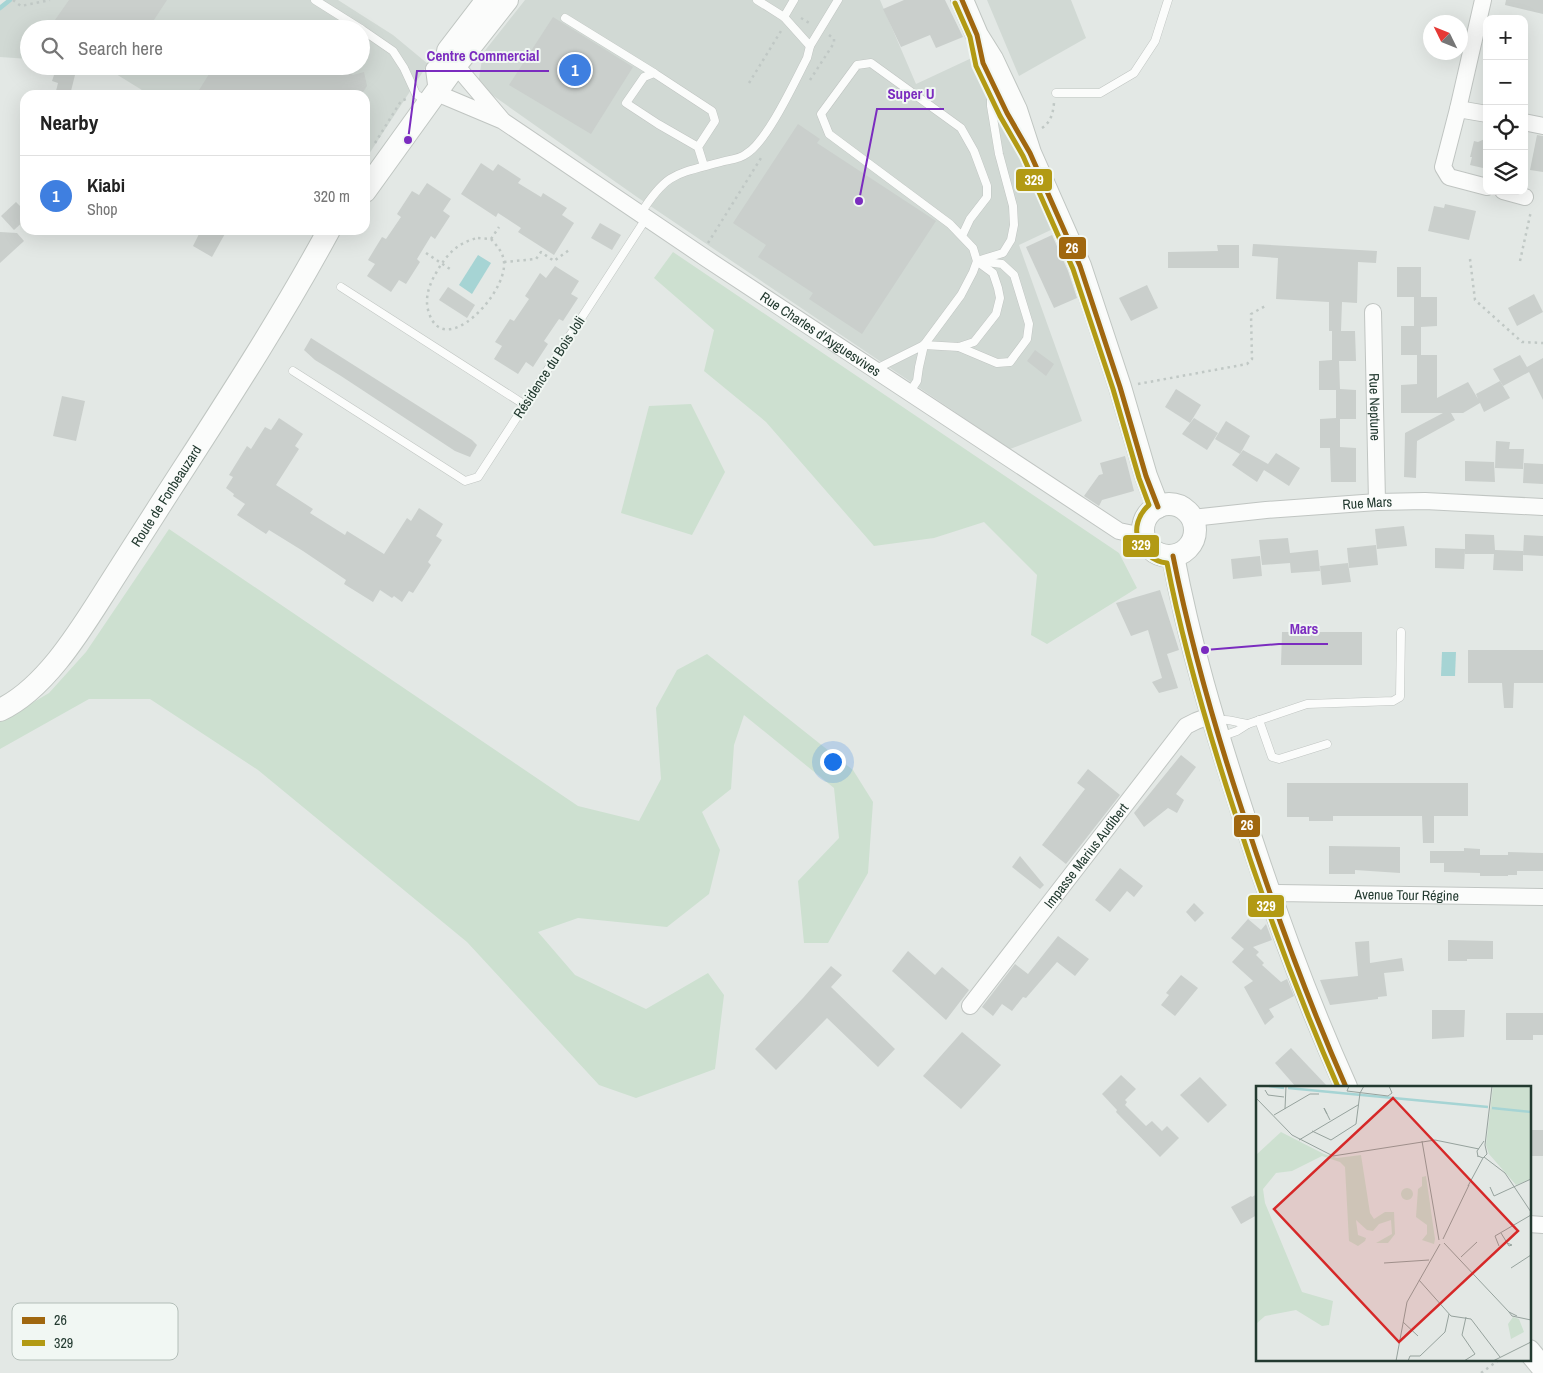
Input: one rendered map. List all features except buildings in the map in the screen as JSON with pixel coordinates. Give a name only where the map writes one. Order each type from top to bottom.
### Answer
[{"type":"main road","points":[[370,183],[436,84],[487,0]]},
{"type":"main road","points":[[370,158],[507,0]]},
{"type":"main road","points":[[962,0],[977,35],[992,59],[1016,110],[1028,145],[1080,266],[1120,387],[1146,476],[1158,506]]},
{"type":"main road","points":[[977,35],[983,63],[991,81],[1007,113],[1028,145]]},
{"type":"main road","name":"Route de Fonbeauzard","points":[[0,710],[34,686],[74,640],[211,426],[326,235]]},
{"type":"main road","name":"Route de Fonbeauzard","points":[[311,263],[333,235]]},
{"type":"main road","points":[[1176,505],[1192,518],[1194,535],[1189,547],[1173,556],[1157,554],[1151,550],[1143,536],[1143,525],[1147,516],[1158,506],[1176,505]]},
{"type":"main road","points":[[1173,556],[1180,596],[1214,725],[1269,895],[1346,1086]]},
{"type":"main road","points":[[1530,1352],[1543,1368]]},
{"type":"street","points":[[1483,0],[1443,167],[1449,178],[1483,186]]},
{"type":"street","name":"Rue Charles d'Ayguesvives","points":[[436,84],[446,97],[503,121]]},
{"type":"street","name":"Rue Charles d'Ayguesvives","points":[[436,84],[503,121],[707,259],[1119,532],[1143,536]]},
{"type":"street","points":[[1458,109],[1483,113]]},
{"type":"street","points":[[1528,123],[1543,126]]},
{"type":"street","points":[[1518,195],[1525,197]]},
{"type":"street","name":"Rue Neptune","points":[[1373,312],[1377,502]]},
{"type":"street","name":"Rue Mars","points":[[1192,518],[1266,510],[1425,500],[1543,507]]},
{"type":"street","name":"Impasse Marius Audibert","points":[[970,1006],[1186,726],[1196,721],[1214,725]]},
{"type":"street","name":"Avenue Tour Régine","points":[[1269,895],[1277,893],[1543,897]]},
{"type":"street","points":[[1530,1224],[1543,1225]]},
{"type":"lane","points":[[315,0],[347,20]]},
{"type":"lane","points":[[757,0],[786,19],[810,46]]},
{"type":"lane","points":[[786,19],[794,0]]},
{"type":"lane","name":"Résidence du Bois Joli","points":[[293,371],[465,481],[478,477],[620,256],[644,215],[654,192],[666,180],[684,170],[746,155],[761,140],[807,58],[810,46],[838,0]]},
{"type":"lane","points":[[1056,93],[1100,93],[1134,74],[1155,41],[1168,0]]},
{"type":"lane","points":[[565,18],[712,111],[715,121],[698,147]]},
{"type":"lane","points":[[370,35],[393,51],[404,68],[436,84]]},
{"type":"lane","points":[[909,392],[917,380],[924,345],[961,295],[974,272],[976,261],[973,248],[950,224],[829,134],[820,114],[857,65],[871,63],[961,128],[966,135],[987,186],[987,197],[970,219],[962,236]]},
{"type":"lane","points":[[654,73],[644,77],[626,103],[698,147],[704,166]]},
{"type":"lane","points":[[976,261],[1002,253],[1011,240],[1014,225],[1013,206],[998,154],[992,115],[991,81]]},
{"type":"lane","points":[[878,372],[882,366],[924,345],[959,347],[997,363],[1010,362],[1027,339],[1029,324],[1014,275],[1002,264],[976,261]]},
{"type":"lane","points":[[959,347],[974,342],[996,314],[1000,298],[993,273],[976,261]]},
{"type":"lane","points":[[341,286],[525,405]]},
{"type":"lane","points":[[1214,725],[1237,731],[1248,724],[1307,704],[1321,702],[1393,701],[1400,697],[1401,632]]},
{"type":"lane","points":[[1214,725],[1223,719],[1248,724]]},
{"type":"lane","points":[[1259,720],[1272,757],[1279,759],[1327,744]]},
{"type":"path","points":[[13,0],[22,6],[50,0]]},
{"type":"path","points":[[749,83],[786,19]]},
{"type":"path","points":[[370,156],[401,101],[436,84]]},
{"type":"path","points":[[1028,145],[1046,126],[1052,116],[1056,93]]},
{"type":"path","points":[[1520,261],[1532,204],[1525,197]]},
{"type":"path","points":[[491,239],[499,227]]},
{"type":"path","points":[[478,238],[491,239],[501,251],[504,262],[498,287],[485,307],[466,323],[446,330],[436,327],[431,320],[427,296],[430,285],[442,263],[449,253],[467,240],[478,238]]},
{"type":"path","points":[[504,262],[536,259],[541,252],[554,261],[569,250]]},
{"type":"path","points":[[426,253],[450,268]]},
{"type":"path","points":[[1470,260],[1475,300],[1522,342],[1543,343]]},
{"type":"path","points":[[1120,387],[1247,364],[1252,359],[1251,314],[1267,305]]},
{"type":"path","points":[[1481,1373],[1499,1360]]},
{"type":"shaded area","points":[[10,0],[338,0],[369,20],[20,20],[20,58],[0,57],[0,9]]},
{"type":"shaded area","points":[[525,0],[880,0],[916,84],[976,56],[1055,228],[1019,245],[1082,421],[1010,449],[637,197],[478,85],[483,53]]},
{"type":"shaded area","points":[[987,0],[1071,0],[1086,38],[1019,76]]},
{"type":"shaded area","points":[[370,20],[393,35],[428,64],[370,152],[370,90],[142,90],[118,75],[370,75]]},
{"type":"green space","points":[[673,252],[1119,553],[1137,588],[1047,644],[1031,635],[1037,575],[984,522],[934,538],[874,546],[766,422],[704,371],[714,330],[654,278]]},
{"type":"green space","points":[[691,404],[725,472],[692,535],[621,513],[649,406]]},
{"type":"green space","points":[[169,529],[578,806],[639,821],[661,779],[656,708],[677,670],[707,654],[853,770],[873,802],[868,873],[828,943],[804,943],[798,881],[839,838],[834,788],[744,715],[734,745],[731,789],[702,812],[720,850],[709,894],[667,927],[578,918],[538,932],[575,975],[646,1009],[708,973],[724,995],[715,1069],[636,1098],[599,1085],[467,942],[258,770],[150,699],[89,699],[0,749],[0,722],[49,693],[86,652]]},
{"type":"water","points":[[478,255],[491,263],[472,294],[459,285]]},
{"type":"water","points":[[1442,652],[1456,652],[1455,676],[1441,676]]},
{"type":"waterway","points":[[0,8],[10,0]]},
{"type":"transit line","name":"26","points":[[962,0],[977,35],[983,63],[1007,113],[1030,153],[1080,266],[1120,387],[1146,476],[1158,507]]},
{"type":"transit line","name":"329","points":[[955,3],[970,37],[976,66],[1000,116],[1023,156],[1073,269],[1149,505],[1142,513],[1138,522],[1138,540],[1148,555],[1167,563],[1180,625],[1196,686],[1244,843],[1282,948],[1338,1086]]},
{"type":"transit line","name":"26","points":[[1173,556],[1203,681],[1240,804],[1289,947],[1346,1086]]},
{"type":"place","name":"Kiabi","points":[[575,70]]},
{"type":"place","name":"Centre Commercial","points":[[408,140]]},
{"type":"place","name":"Super U","points":[[859,201]]},
{"type":"place","name":"Mars","points":[[1205,650]]}]
